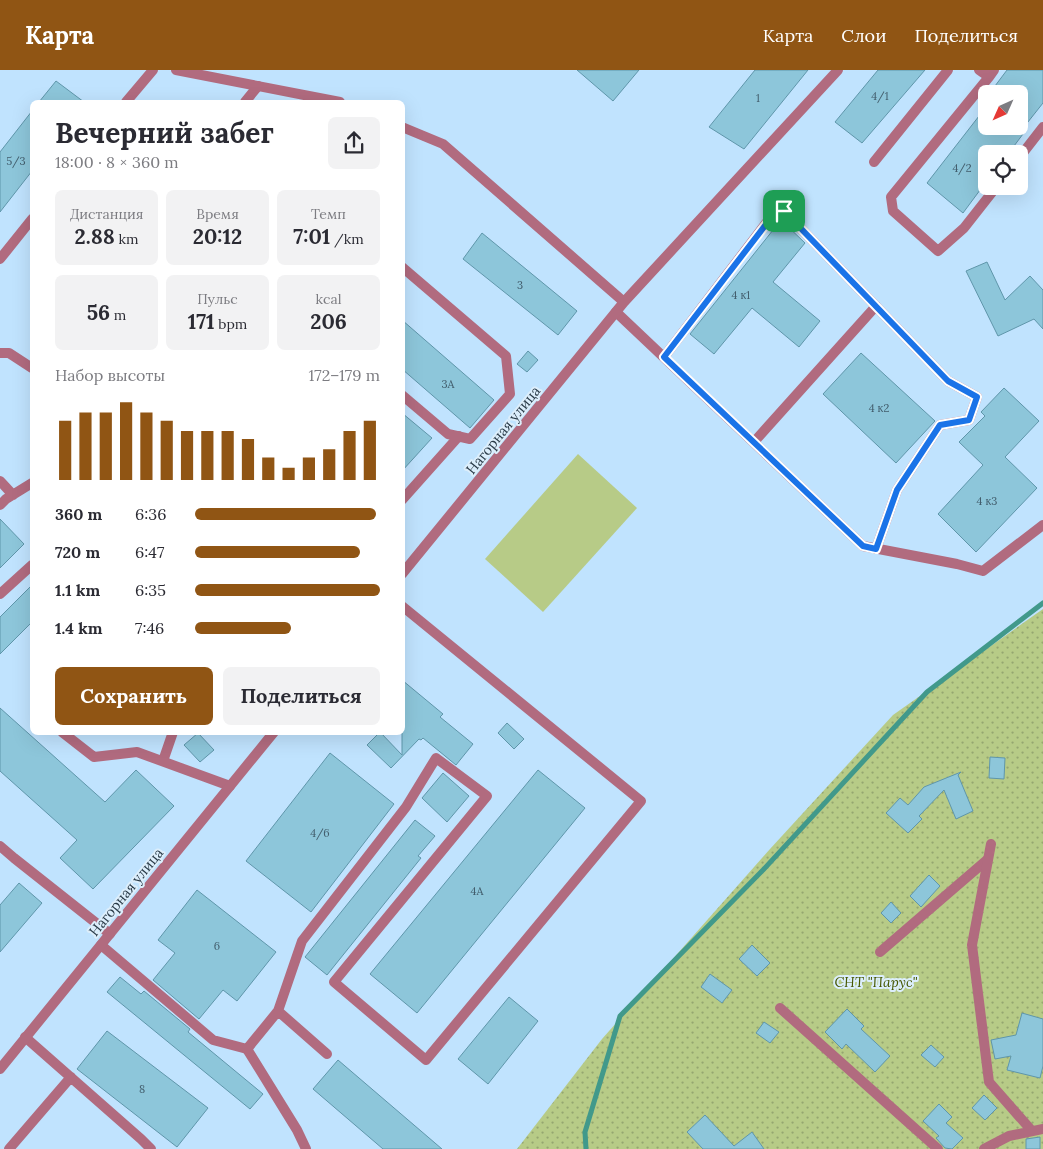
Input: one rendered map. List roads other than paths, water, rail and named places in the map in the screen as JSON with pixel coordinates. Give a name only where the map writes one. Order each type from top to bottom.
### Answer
[{"type":"street","points":[[128,100],[153,70]]},
{"type":"street","points":[[176,70],[330,100]]},
{"type":"street","name":"Нагорная улица","points":[[405,570],[624,302],[838,70]]},
{"type":"street","points":[[874,162],[948,70]]},
{"type":"street","points":[[979,70],[992,73],[891,197],[893,211],[938,251],[964,228],[990,195]]},
{"type":"street","points":[[247,100],[258,86]]},
{"type":"street","points":[[1028,146],[1043,127]]},
{"type":"street","points":[[405,128],[443,144],[624,302]]},
{"type":"street","points":[[664,357],[774,214],[784,211],[948,381],[977,397],[969,420],[940,425],[897,490],[876,549]]},
{"type":"street","points":[[0,259],[30,221]]},
{"type":"street","points":[[405,270],[506,356],[510,394],[470,439],[448,434],[405,398]]},
{"type":"street","points":[[754,442],[876,306]]},
{"type":"street","points":[[616,312],[863,546],[957,564],[983,571],[1043,525]]},
{"type":"street","points":[[0,353],[9,353],[30,367]]},
{"type":"street","points":[[405,497],[459,436]]},
{"type":"street","points":[[0,481],[13,494]]},
{"type":"street","points":[[0,504],[30,484]]},
{"type":"street","points":[[0,594],[30,567]]},
{"type":"street","points":[[247,1049],[278,1011],[302,941],[406,807],[436,758],[487,796],[334,982],[426,1060],[641,801],[405,608]]},
{"type":"street","points":[[66,735],[94,757],[137,752],[230,786]]},
{"type":"street","points":[[164,761],[172,735]]},
{"type":"street","name":"Нагорная улица","points":[[0,1069],[272,735]]},
{"type":"street","points":[[991,844],[972,945],[989,1082],[1038,1130]]},
{"type":"street","points":[[0,846],[110,934]]},
{"type":"street","points":[[880,952],[988,859]]},
{"type":"street","points":[[101,945],[213,1040],[247,1049],[297,1130],[306,1149]]},
{"type":"street","points":[[780,1008],[938,1149]]},
{"type":"street","points":[[278,1011],[327,1054]]},
{"type":"street","points":[[26,1037],[142,1138],[151,1149]]},
{"type":"street","points":[[10,1149],[71,1077]]},
{"type":"street","points":[[984,1149],[1009,1136],[1038,1130]]},
{"type":"waterway","points":[[586,1149],[585,1132],[620,1016],[763,870],[927,692],[1043,603]]},
{"type":"park label","name":"СНТ \"Парус\"","points":[[876,982]]}]
